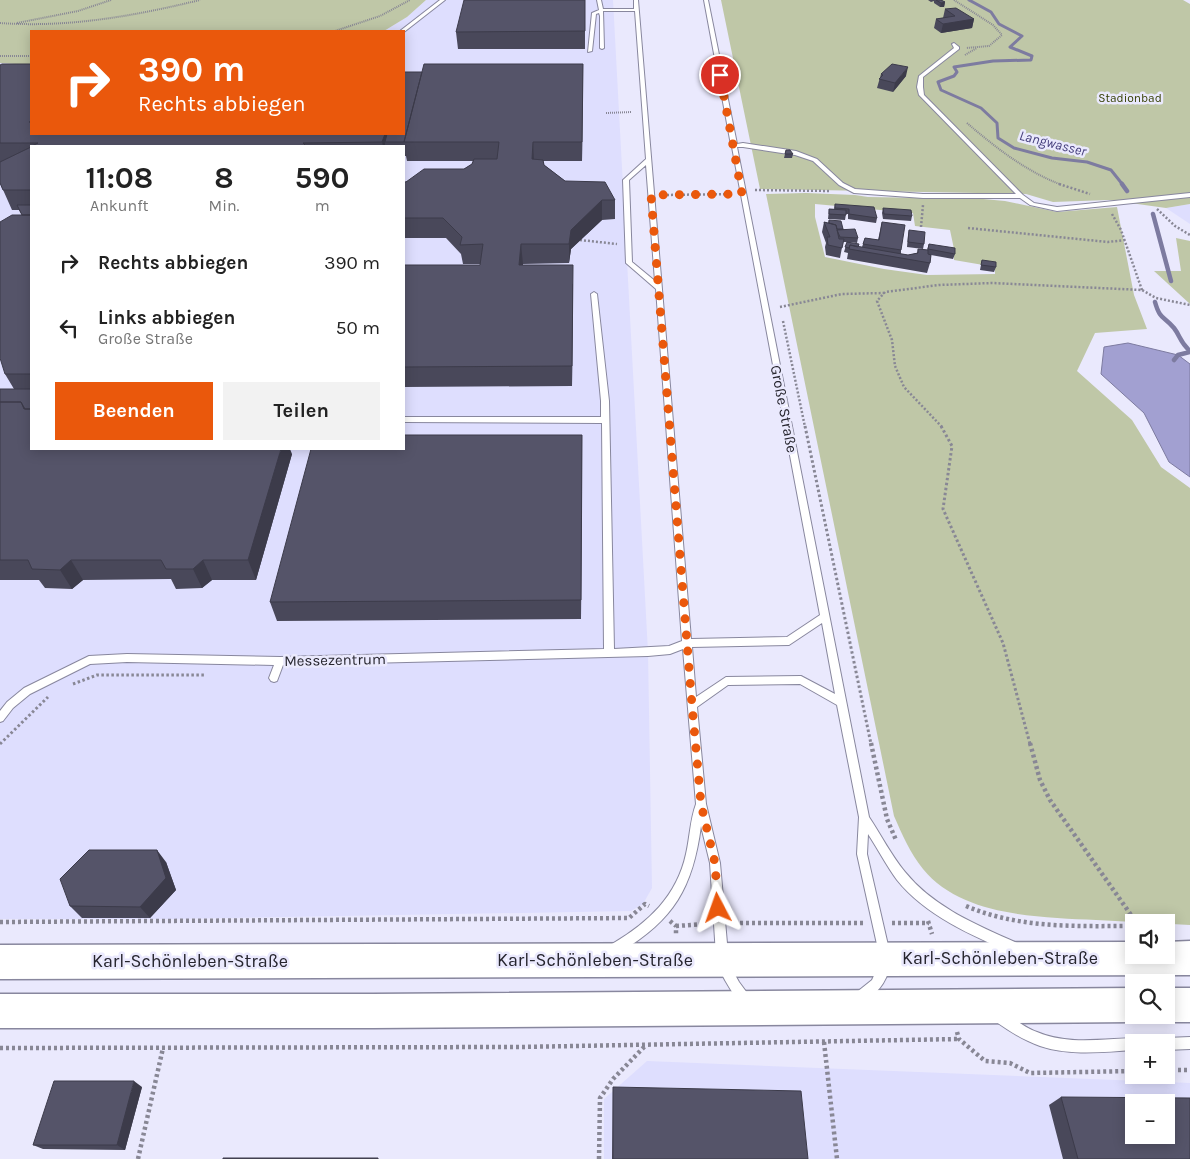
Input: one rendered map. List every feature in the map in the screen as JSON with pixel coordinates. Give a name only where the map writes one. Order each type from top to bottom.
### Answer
[{"type":"main road","name":"Karl-Schönleben-Straße","points":[[4,960],[1190,958]]},
{"type":"main road","points":[[0,1011],[373,1011],[1125,1005]]},
{"type":"main road","points":[[1175,1005],[1190,1005]]},
{"type":"lane","points":[[403,30],[443,0]]},
{"type":"lane","points":[[599,0],[602,16],[602,48]]},
{"type":"lane","name":"Große Straße","points":[[706,0],[864,817],[862,854],[885,959],[882,976],[872,990],[842,1007]]},
{"type":"lane","points":[[590,51],[592,16],[600,11],[636,6],[645,2]]},
{"type":"lane","points":[[636,6],[701,804],[715,863],[722,959],[735,986],[752,1008]]},
{"type":"lane","points":[[956,46],[922,76],[920,87],[922,95],[1021,196],[1032,204],[1056,210],[1190,195]]},
{"type":"lane","points":[[733,146],[743,145],[796,153],[815,160],[841,184],[854,191],[923,196],[1021,196]]},
{"type":"lane","points":[[648,159],[626,180],[629,263],[659,288]]},
{"type":"lane","points":[[594,294],[605,401],[609,652]]},
{"type":"lane","points":[[405,420],[605,420]]},
{"type":"lane","name":"Messezentrum","points":[[0,718],[27,691],[90,660],[127,658],[280,661],[670,650],[687,643],[789,641],[824,617]]},
{"type":"lane","points":[[274,678],[280,661]]},
{"type":"lane","points":[[692,705],[726,681],[801,680],[841,702]]},
{"type":"lane","points":[[596,959],[646,930],[672,902],[686,875],[692,854],[695,821],[701,804]]},
{"type":"lane","name":"Große Straße","points":[[864,817],[902,877],[932,904],[967,927],[1038,958]]},
{"type":"lane","points":[[982,1006],[1026,1034],[1048,1042],[1072,1046],[1125,1044]]},
{"type":"lane","points":[[1175,1044],[1190,1043]]},
{"type":"path","points":[[12,24],[78,10],[111,0]]},
{"type":"path","points":[[0,23],[36,25],[78,23],[200,0]]},
{"type":"path","points":[[338,30],[380,16],[410,0]]},
{"type":"path","points":[[954,0],[994,25],[1001,32],[1002,36],[988,46],[977,48],[956,46]]},
{"type":"path","points":[[961,58],[977,48]]},
{"type":"path","points":[[0,56],[30,56]]},
{"type":"path","points":[[606,112],[632,112]]},
{"type":"path","points":[[961,118],[992,146],[1043,178],[1068,189],[1123,202]]},
{"type":"path","points":[[753,181],[757,200]]},
{"type":"path","points":[[651,195],[755,190],[854,191]]},
{"type":"path","points":[[921,227],[923,196]]},
{"type":"path","points":[[1153,200],[1156,209],[1175,226],[1190,235]]},
{"type":"path","points":[[1103,204],[1116,219],[1142,290]]},
{"type":"path","points":[[968,228],[1108,242],[1125,240]]},
{"type":"path","points":[[580,240],[620,244]]},
{"type":"path","points":[[901,847],[887,819],[780,307],[842,294],[885,292],[939,285],[992,283],[1142,290],[1156,298],[1190,305]]},
{"type":"path","points":[[885,292],[877,301],[892,340],[895,366],[904,387],[941,426],[952,446],[943,509],[1003,643],[1040,780],[1050,800],[1130,914]]},
{"type":"path","points":[[70,685],[97,676],[204,675]]},
{"type":"path","points":[[0,744],[53,692]]},
{"type":"path","points":[[0,922],[629,918],[645,904]]},
{"type":"path","points":[[961,904],[994,917],[1028,923],[1125,926]]},
{"type":"path","points":[[676,926],[929,923]]},
{"type":"path","points":[[0,1048],[647,1045],[959,1039],[986,1061],[1010,1063],[1030,1073],[1125,1071]]},
{"type":"path","points":[[824,1042],[837,1159]]},
{"type":"path","points":[[599,1159],[600,1098],[613,1079],[647,1045]]},
{"type":"path","points":[[138,1159],[163,1048]]},
{"type":"path","points":[[1175,1070],[1190,1070]]},
{"type":"shaded area","points":[[426,0],[613,0],[648,652],[652,888],[643,904],[631,911],[169,919],[0,919],[0,63],[30,65],[30,135],[405,135],[405,30],[386,30],[407,17]]},
{"type":"shaded area","points":[[1190,204],[1190,224],[1166,208]]},
{"type":"shaded area","points":[[1128,343],[1178,355],[1190,364],[1190,477],[1169,462],[1144,413],[1101,374],[1104,347]]},
{"type":"shaded area","points":[[647,1061],[1125,1080],[1125,1084],[1190,1083],[1190,1159],[604,1159],[604,1099]]},
{"type":"green space","points":[[0,0],[426,0],[407,17],[386,30],[30,30],[30,65],[0,63]]},
{"type":"green space","name":"Stadionbad","points":[[721,0],[1183,0],[1190,4],[1190,204],[1166,208],[1109,200],[1053,202],[1026,194],[760,189]]},
{"type":"green space","points":[[806,193],[868,197],[983,199],[1005,201],[1057,212],[1117,207],[1134,295],[1147,329],[1095,333],[1077,371],[1132,420],[1161,467],[1190,488],[1190,925],[1175,924],[1175,914],[1125,914],[1125,922],[1051,918],[1003,911],[980,905],[959,897],[939,885],[923,869],[910,850],[894,816],[766,194]],"holes":[[[815,204],[913,213],[915,226],[950,230],[954,260],[995,267],[995,274],[927,275],[884,269],[825,257],[815,217]]]},
{"type":"green space","points":[[1176,238],[1190,241],[1190,304],[1154,271],[1181,271]]},
{"type":"building","points":[[464,0],[585,0],[585,31],[456,32]]},
{"type":"building","points":[[956,8],[974,19],[943,24],[936,19],[955,16],[945,9]]},
{"type":"building","points":[[30,64],[30,135],[385,135],[382,142],[303,143],[305,145],[34,145],[38,143],[0,143],[0,65]]},
{"type":"building","points":[[424,64],[583,64],[582,142],[533,142],[532,159],[543,160],[544,165],[565,181],[605,182],[615,200],[602,200],[571,230],[569,244],[521,244],[519,265],[573,265],[572,366],[405,367],[405,265],[480,265],[483,244],[460,245],[462,237],[443,218],[405,218],[405,182],[424,169],[464,169],[472,164],[474,159],[497,159],[499,142],[404,142]]},
{"type":"building","points":[[892,64],[908,67],[895,83],[879,79],[883,75],[881,74]]},
{"type":"building","points":[[405,72],[422,72],[404,142],[385,142],[387,135],[405,135]]},
{"type":"building","points":[[30,147],[30,190],[3,190],[0,183],[0,162]]},
{"type":"building","points":[[786,150],[790,150],[793,154],[785,154]]},
{"type":"building","points":[[835,204],[874,207],[877,218],[849,214],[849,209],[835,208]]},
{"type":"building","points":[[17,205],[30,205],[30,215],[22,215]]},
{"type":"building","points":[[883,208],[911,210],[912,216],[884,214]]},
{"type":"building","points":[[829,209],[846,210],[846,215],[829,214]]},
{"type":"building","points":[[12,215],[30,215],[30,374],[5,374],[0,358],[0,222]]},
{"type":"building","points":[[829,220],[841,221],[843,229],[837,229],[836,225],[829,223]]},
{"type":"building","points":[[824,222],[836,225],[839,239],[844,239],[842,248],[828,245],[827,237],[830,237]]},
{"type":"building","points":[[882,222],[905,225],[901,250],[863,244],[865,238],[879,240]]},
{"type":"building","points":[[855,229],[858,238],[840,237],[837,230]]},
{"type":"building","points":[[909,230],[925,232],[924,244],[908,242]]},
{"type":"building","points":[[847,242],[859,244],[858,247],[850,245],[849,248],[845,247]]},
{"type":"building","points":[[929,244],[955,248],[955,254],[928,249]]},
{"type":"building","points":[[850,245],[908,255],[918,253],[918,249],[928,250],[928,254],[931,255],[930,263],[849,249]]},
{"type":"building","points":[[982,260],[996,262],[996,267],[981,265]]},
{"type":"building","points":[[0,389],[30,389],[30,409],[25,409],[21,402],[0,402]]},
{"type":"building","points":[[0,402],[21,402],[24,409],[30,409],[30,450],[281,450],[248,560],[203,560],[193,569],[166,569],[161,560],[71,560],[60,570],[32,569],[28,560],[0,560]]},
{"type":"building","points":[[405,435],[582,435],[581,600],[270,602],[311,450],[405,450]]},
{"type":"building","points":[[89,850],[157,850],[166,878],[140,907],[70,906],[60,879]]},
{"type":"building","points":[[54,1081],[134,1081],[117,1145],[33,1145]]},
{"type":"building","points":[[613,1087],[801,1091],[808,1159],[613,1159]]},
{"type":"building","points":[[1061,1097],[1125,1097],[1125,1144],[1175,1144],[1175,1098],[1190,1098],[1190,1159],[1078,1159]]},
{"type":"building","points":[[378,1158],[378,1159],[223,1159]]},
{"type":"waterway","name":"Langwasser","points":[[969,0],[991,12],[999,24],[1022,36],[1010,47],[1032,56],[1031,60],[993,61],[954,67],[957,72],[954,76],[938,82],[941,90],[981,108],[997,123],[998,138],[1014,148],[1052,158],[1087,162],[1111,170],[1123,185]]},
{"type":"waterway","name":"Langwasser","points":[[1122,184],[1127,191]]},
{"type":"waterway","points":[[1153,214],[1171,281]]},
{"type":"waterway","name":"Langwasser","points":[[1155,302],[1161,315],[1174,328],[1190,351]]},
{"type":"waterway","name":"Langwasser","points":[[1174,360],[1178,355],[1190,352]]},
{"type":"route","points":[[718,908],[715,863],[701,804],[651,195],[742,194],[720,75]]}]
